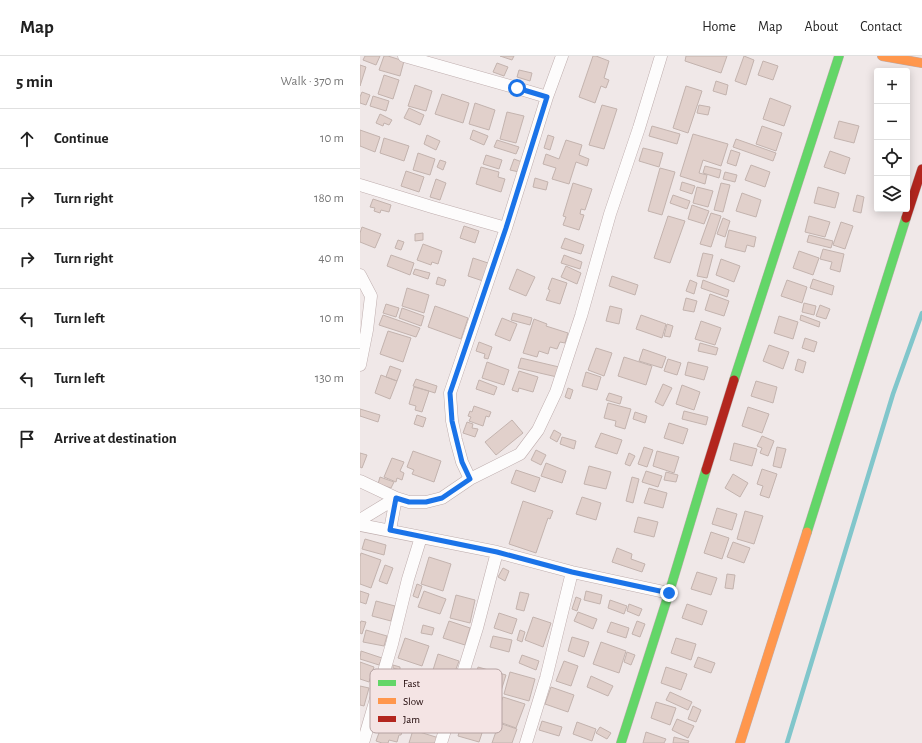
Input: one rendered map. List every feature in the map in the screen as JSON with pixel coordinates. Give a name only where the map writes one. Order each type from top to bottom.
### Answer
[{"type":"street","points":[[404,56],[547,97]]},
{"type":"street","points":[[470,479],[462,462],[452,421],[450,393],[506,228],[547,97],[562,56]]},
{"type":"street","points":[[360,481],[396,498],[409,502],[426,502],[442,498],[470,479],[520,454],[538,430],[556,392],[581,316],[610,214],[661,56]]},
{"type":"street","points":[[621,743],[669,593],[734,379],[839,56]]},
{"type":"street","points":[[882,56],[922,63]]},
{"type":"street","points":[[740,743],[922,169]]},
{"type":"street","points":[[360,185],[506,228]]},
{"type":"street","points":[[360,275],[371,296],[367,330],[360,365]]},
{"type":"street","points":[[360,520],[396,498]]},
{"type":"street","points":[[390,530],[396,498]]},
{"type":"street","points":[[360,525],[497,552],[572,572],[669,593]]},
{"type":"street","points":[[385,669],[408,579],[421,537]]},
{"type":"street","points":[[464,669],[477,628],[497,552]]},
{"type":"street","points":[[526,743],[546,678],[572,572]]},
{"type":"street","points":[[363,743],[370,719]]},
{"type":"street","points":[[441,743],[444,733]]},
{"type":"building","points":[[365,56],[380,56],[376,65],[363,60]]},
{"type":"building","points":[[384,56],[404,61],[400,76],[379,70]]},
{"type":"building","points":[[500,56],[514,56],[512,60]]},
{"type":"building","points":[[593,56],[609,61],[604,78],[609,80],[606,88],[601,86],[595,103],[579,97]]},
{"type":"building","points":[[686,56],[727,56],[721,73],[685,61]]},
{"type":"building","points":[[744,56],[754,60],[746,85],[735,81]]},
{"type":"building","points":[[763,61],[778,66],[773,80],[758,75]]},
{"type":"building","points":[[497,63],[508,67],[504,76],[493,72]]},
{"type":"building","points":[[360,65],[366,67],[360,86]]},
{"type":"building","points":[[519,70],[532,73],[530,81],[517,77]]},
{"type":"building","points":[[384,75],[399,80],[393,99],[378,94]]},
{"type":"building","points":[[716,81],[728,85],[726,95],[713,91]]},
{"type":"building","points":[[415,85],[432,91],[426,111],[408,106]]},
{"type":"building","points":[[686,86],[702,91],[688,133],[673,128]]},
{"type":"building","points":[[362,92],[370,95],[366,105],[360,103]]},
{"type":"building","points":[[442,94],[469,103],[463,123],[435,114]]},
{"type":"building","points":[[373,96],[389,101],[386,111],[370,106]]},
{"type":"building","points":[[770,98],[791,106],[784,126],[763,119]]},
{"type":"building","points":[[475,103],[495,110],[489,130],[469,124]]},
{"type":"building","points":[[602,105],[617,109],[604,149],[589,145]]},
{"type":"building","points":[[699,105],[710,107],[708,115],[697,113]]},
{"type":"building","points":[[409,108],[424,115],[420,125],[404,118]]},
{"type":"building","points":[[507,112],[524,116],[516,143],[500,139]]},
{"type":"building","points":[[380,114],[392,120],[389,125],[384,123],[383,126],[376,123]]},
{"type":"building","points":[[839,121],[859,126],[854,143],[834,138]]},
{"type":"building","points":[[652,126],[680,134],[677,144],[649,136]]},
{"type":"building","points":[[762,126],[782,133],[776,151],[756,144]]},
{"type":"building","points":[[360,130],[380,137],[375,152],[360,146]]},
{"type":"building","points":[[473,130],[488,136],[484,145],[470,139]]},
{"type":"building","points":[[693,134],[728,144],[721,166],[703,160],[699,173],[707,175],[705,184],[680,176]]},
{"type":"building","points":[[427,135],[440,141],[436,150],[424,144]]},
{"type":"building","points":[[548,135],[554,137],[550,150],[544,148]]},
{"type":"building","points":[[384,138],[409,146],[404,161],[380,153]]},
{"type":"building","points":[[736,139],[776,153],[773,161],[733,147]]},
{"type":"building","points":[[497,140],[519,147],[516,154],[494,147]]},
{"type":"building","points":[[566,140],[582,145],[579,155],[589,159],[587,166],[576,162],[569,184],[552,179],[556,168],[543,164],[546,154],[559,159]]},
{"type":"building","points":[[643,148],[663,153],[659,167],[639,161]]},
{"type":"building","points":[[731,150],[740,153],[736,166],[727,163]]},
{"type":"building","points":[[830,151],[850,158],[845,174],[824,167]]},
{"type":"building","points":[[418,153],[435,159],[430,175],[413,170]]},
{"type":"building","points":[[486,155],[502,160],[499,169],[483,164]]},
{"type":"building","points":[[514,159],[522,162],[519,172],[510,170]]},
{"type":"building","points":[[440,160],[446,162],[443,170],[437,167]]},
{"type":"building","points":[[751,165],[770,172],[765,187],[745,180]]},
{"type":"building","points":[[705,166],[721,170],[719,178],[703,173]]},
{"type":"building","points":[[481,167],[499,172],[498,177],[505,179],[501,192],[476,184]]},
{"type":"building","points":[[660,168],[675,172],[662,215],[648,211]]},
{"type":"building","points":[[406,171],[424,177],[419,192],[401,186]]},
{"type":"building","points":[[725,172],[737,175],[735,182],[723,179]]},
{"type":"building","points":[[535,178],[548,182],[546,190],[533,187]]},
{"type":"building","points":[[436,179],[446,183],[440,200],[430,197]]},
{"type":"building","points":[[682,182],[695,186],[692,194],[680,190]]},
{"type":"building","points":[[573,183],[592,189],[585,210],[581,209],[580,214],[584,215],[579,230],[563,225],[566,217],[563,216]]},
{"type":"building","points":[[721,183],[730,185],[723,212],[714,210]]},
{"type":"building","points":[[697,187],[713,191],[708,207],[693,203]]},
{"type":"building","points":[[818,187],[839,193],[835,208],[814,203]]},
{"type":"building","points":[[742,193],[761,200],[756,217],[736,211]]},
{"type":"building","points":[[673,195],[690,201],[687,209],[670,203]]},
{"type":"building","points":[[857,195],[864,197],[861,213],[853,211]]},
{"type":"building","points":[[373,199],[391,205],[389,212],[381,210],[380,213],[374,211],[375,208],[370,207]]},
{"type":"building","points":[[692,205],[709,211],[704,224],[688,219]]},
{"type":"building","points":[[711,213],[721,216],[711,247],[700,244]]},
{"type":"building","points":[[668,216],[685,221],[670,263],[654,258]]},
{"type":"building","points":[[809,216],[830,222],[825,237],[805,232]]},
{"type":"building","points":[[723,218],[730,221],[725,237],[717,234]]},
{"type":"building","points":[[841,222],[853,226],[845,249],[833,245]]},
{"type":"building","points":[[464,226],[479,231],[475,243],[460,238]]},
{"type":"building","points":[[362,227],[381,234],[375,248],[360,242]]},
{"type":"building","points":[[729,230],[756,237],[754,247],[747,245],[745,252],[725,247]]},
{"type":"building","points":[[423,233],[423,240],[415,241],[415,234]]},
{"type":"building","points":[[809,235],[833,241],[831,248],[807,242]]},
{"type":"building","points":[[565,238],[584,245],[581,254],[561,248]]},
{"type":"building","points":[[398,240],[404,242],[401,250],[395,248]]},
{"type":"building","points":[[423,244],[442,251],[438,264],[432,262],[431,265],[417,260]]},
{"type":"building","points":[[823,249],[844,254],[840,272],[830,269],[832,262],[820,259]]},
{"type":"building","points":[[799,251],[819,258],[813,275],[793,268]]},
{"type":"building","points":[[703,253],[713,255],[707,278],[697,276]]},
{"type":"building","points":[[391,255],[414,263],[410,275],[387,266]]},
{"type":"building","points":[[564,255],[582,262],[580,269],[561,263]]},
{"type":"building","points":[[473,258],[488,263],[483,281],[468,276]]},
{"type":"building","points":[[721,259],[740,266],[734,282],[716,275]]},
{"type":"building","points":[[566,266],[581,273],[577,284],[561,277]]},
{"type":"building","points":[[415,269],[430,273],[428,279],[413,274]]},
{"type":"building","points":[[517,269],[535,277],[526,296],[509,289]]},
{"type":"building","points":[[612,276],[638,285],[635,295],[609,286]]},
{"type":"building","points":[[438,277],[446,280],[444,286],[436,284]]},
{"type":"building","points":[[552,278],[567,283],[560,304],[546,300],[550,290],[548,289]]},
{"type":"building","points":[[813,279],[834,286],[832,295],[810,288]]},
{"type":"building","points":[[690,280],[697,283],[694,294],[686,291]]},
{"type":"building","points":[[703,280],[729,290],[727,297],[701,288]]},
{"type":"building","points":[[787,280],[807,287],[802,303],[781,296]]},
{"type":"building","points":[[407,288],[429,295],[424,313],[402,306]]},
{"type":"building","points":[[710,294],[729,301],[724,316],[705,310]]},
{"type":"building","points":[[686,298],[697,301],[694,312],[683,310]]},
{"type":"building","points":[[804,303],[816,306],[814,315],[802,312]]},
{"type":"building","points":[[386,304],[399,308],[396,317],[383,313]]},
{"type":"building","points":[[820,305],[830,309],[826,319],[816,316]]},
{"type":"building","points":[[435,306],[468,318],[461,339],[428,327]]},
{"type":"building","points":[[610,306],[622,309],[619,324],[606,321]]},
{"type":"building","points":[[402,308],[424,316],[421,326],[399,318]]},
{"type":"building","points":[[513,313],[532,318],[530,325],[511,320]]},
{"type":"building","points":[[383,315],[420,328],[416,337],[379,325]]},
{"type":"building","points":[[641,315],[666,324],[662,338],[636,329]]},
{"type":"building","points":[[801,315],[820,322],[819,327],[800,320]]},
{"type":"building","points":[[779,316],[798,322],[793,339],[774,333]]},
{"type":"building","points":[[502,318],[517,324],[510,341],[495,335]]},
{"type":"building","points":[[534,319],[547,324],[546,326],[568,333],[565,343],[560,342],[557,349],[550,347],[548,354],[539,351],[537,357],[523,353]]},
{"type":"building","points":[[701,321],[721,328],[715,345],[695,339]]},
{"type":"building","points":[[667,324],[673,326],[670,337],[664,336]]},
{"type":"building","points":[[388,331],[411,338],[403,362],[380,354]]},
{"type":"building","points":[[805,338],[817,342],[814,352],[802,348]]},
{"type":"building","points":[[479,342],[492,347],[488,359],[484,358],[485,354],[476,351]]},
{"type":"building","points":[[700,343],[718,348],[716,355],[698,351]]},
{"type":"building","points":[[769,345],[789,352],[783,369],[763,361]]},
{"type":"building","points":[[596,348],[612,353],[604,376],[588,370]]},
{"type":"building","points":[[643,349],[666,357],[662,368],[639,361]]},
{"type":"building","points":[[624,357],[652,366],[646,385],[618,376]]},
{"type":"building","points":[[521,358],[559,367],[557,377],[518,368]]},
{"type":"building","points":[[668,359],[681,363],[677,375],[664,371]]},
{"type":"building","points":[[798,359],[806,362],[803,373],[795,370]]},
{"type":"building","points":[[487,362],[509,370],[504,385],[482,378]]},
{"type":"building","points":[[688,362],[708,367],[704,380],[685,375]]},
{"type":"building","points":[[390,366],[401,370],[397,381],[386,377]]},
{"type":"building","points":[[519,371],[538,377],[533,392],[519,388],[518,392],[512,390]]},
{"type":"building","points":[[586,372],[601,377],[597,390],[582,386]]},
{"type":"building","points":[[381,375],[397,381],[390,399],[375,393]]},
{"type":"building","points":[[416,379],[437,386],[435,393],[413,386]]},
{"type":"building","points":[[479,380],[497,387],[494,395],[476,389]]},
{"type":"building","points":[[756,381],[777,387],[773,403],[751,396]]},
{"type":"building","points":[[663,384],[672,388],[663,406],[655,402]]},
{"type":"building","points":[[682,385],[700,392],[694,410],[676,404]]},
{"type":"building","points":[[414,387],[429,391],[422,412],[415,410],[416,406],[409,404]]},
{"type":"building","points":[[568,388],[573,390],[570,399],[565,397]]},
{"type":"building","points":[[609,393],[622,397],[620,404],[606,400]]},
{"type":"building","points":[[608,403],[631,409],[625,429],[615,426],[616,421],[604,418]]},
{"type":"building","points":[[474,406],[491,412],[489,417],[486,416],[483,426],[469,421],[471,417],[468,416],[470,411],[472,412]]},
{"type":"building","points":[[748,407],[769,414],[762,433],[742,426]]},
{"type":"building","points":[[360,409],[380,415],[378,422],[360,416]]},
{"type":"building","points":[[684,411],[708,417],[706,425],[682,419]]},
{"type":"building","points":[[635,412],[647,416],[645,423],[633,419]]},
{"type":"building","points":[[417,415],[426,418],[423,427],[414,424]]},
{"type":"building","points":[[512,420],[523,433],[496,455],[485,442]]},
{"type":"building","points":[[467,422],[473,424],[472,428],[478,429],[475,437],[463,433]]},
{"type":"building","points":[[669,423],[688,429],[683,444],[664,438]]},
{"type":"building","points":[[554,430],[561,434],[557,442],[550,438]]},
{"type":"building","points":[[601,433],[622,440],[617,454],[595,447]]},
{"type":"building","points":[[762,436],[774,441],[768,456],[760,453],[762,448],[757,446]]},
{"type":"building","points":[[562,437],[576,441],[574,449],[560,444]]},
{"type":"building","points":[[734,443],[757,449],[752,466],[730,460]]},
{"type":"building","points":[[644,447],[653,450],[647,467],[638,464]]},
{"type":"building","points":[[777,447],[786,449],[781,468],[773,466]]},
{"type":"building","points":[[536,450],[546,455],[541,465],[531,460]]},
{"type":"building","points":[[413,451],[441,461],[434,482],[412,474],[414,470],[407,467]]},
{"type":"building","points":[[657,451],[679,457],[674,473],[653,466]]},
{"type":"building","points":[[360,453],[367,455],[362,468],[360,467]]},
{"type":"building","points":[[629,453],[635,456],[630,466],[625,464]]},
{"type":"building","points":[[392,458],[404,462],[400,471],[404,473],[402,480],[397,478],[396,482],[384,477]]},
{"type":"building","points":[[546,463],[566,471],[562,483],[541,476]]},
{"type":"building","points":[[589,466],[611,472],[606,489],[584,484]]},
{"type":"building","points":[[762,469],[777,474],[769,498],[760,495],[763,486],[757,484]]},
{"type":"building","points":[[516,470],[540,478],[535,492],[511,483]]},
{"type":"building","points":[[646,471],[662,476],[658,487],[642,482]]},
{"type":"building","points":[[666,472],[678,475],[676,482],[664,480]]},
{"type":"building","points":[[733,474],[748,483],[740,497],[725,488]]},
{"type":"building","points":[[380,477],[394,482],[391,488],[378,484]]},
{"type":"building","points":[[632,477],[639,479],[633,503],[626,501]]},
{"type":"building","points":[[649,488],[667,493],[663,508],[644,503]]},
{"type":"building","points":[[582,497],[601,503],[596,520],[576,514]]},
{"type":"building","points":[[523,501],[553,511],[550,519],[548,518],[536,553],[509,544]]},
{"type":"building","points":[[717,508],[737,514],[732,530],[712,524]]},
{"type":"building","points":[[745,511],[763,516],[754,544],[737,539]]},
{"type":"building","points":[[638,517],[658,522],[654,537],[634,532]]},
{"type":"building","points":[[711,532],[729,538],[722,559],[704,553]]},
{"type":"building","points":[[365,539],[386,545],[384,555],[362,549]]},
{"type":"building","points":[[733,542],[750,548],[744,563],[727,557]]},
{"type":"building","points":[[617,548],[632,554],[631,559],[645,564],[642,572],[612,562]]},
{"type":"building","points":[[361,553],[381,560],[371,588],[360,584]]},
{"type":"building","points":[[429,557],[451,564],[443,591],[421,584]]},
{"type":"building","points":[[385,565],[393,568],[387,584],[379,581]]},
{"type":"building","points":[[503,568],[509,571],[505,581],[498,577]]},
{"type":"building","points":[[697,572],[717,578],[711,595],[691,589]]},
{"type":"building","points":[[727,574],[735,575],[733,589],[725,588]]},
{"type":"building","points":[[417,584],[422,586],[418,598],[413,596]]},
{"type":"building","points":[[360,591],[369,594],[366,604],[360,602]]},
{"type":"building","points":[[424,591],[446,599],[440,614],[418,607]]},
{"type":"building","points":[[586,591],[602,595],[600,604],[584,600]]},
{"type":"building","points":[[520,592],[529,594],[524,611],[516,609]]},
{"type":"building","points":[[456,595],[475,600],[470,623],[450,618]]},
{"type":"building","points":[[576,597],[581,599],[577,611],[572,609]]},
{"type":"building","points":[[610,600],[627,606],[624,614],[608,608]]},
{"type":"building","points":[[376,601],[395,606],[391,621],[372,616]]},
{"type":"building","points":[[629,604],[642,609],[639,616],[627,611]]},
{"type":"building","points":[[687,604],[707,611],[702,625],[682,618]]},
{"type":"building","points":[[578,612],[597,619],[593,629],[574,621]]},
{"type":"building","points":[[499,613],[517,619],[512,634],[494,628]]},
{"type":"building","points":[[533,617],[551,623],[543,647],[525,640]]},
{"type":"building","points":[[361,621],[366,622],[362,634],[360,633]]},
{"type":"building","points":[[449,621],[470,628],[465,645],[443,638]]},
{"type":"building","points":[[637,621],[645,624],[640,637],[632,634]]},
{"type":"building","points":[[611,622],[629,628],[626,638],[607,632]]},
{"type":"building","points":[[423,625],[434,628],[432,635],[421,633]]},
{"type":"building","points":[[366,630],[387,636],[384,646],[363,642]]},
{"type":"building","points":[[520,630],[525,632],[522,642],[517,640]]},
{"type":"building","points":[[493,636],[512,640],[509,652],[490,647]]},
{"type":"building","points":[[572,637],[589,642],[584,657],[568,651]]},
{"type":"building","points":[[405,638],[429,646],[422,666],[398,658]]},
{"type":"building","points":[[676,638],[696,644],[691,660],[671,653]]},
{"type":"building","points":[[601,642],[626,651],[619,673],[593,664]]},
{"type":"building","points":[[361,651],[382,658],[379,665],[360,659]]},
{"type":"building","points":[[627,652],[635,655],[631,665],[624,662]]},
{"type":"building","points":[[438,654],[459,661],[456,669],[433,669]]},
{"type":"building","points":[[522,655],[539,661],[536,670],[519,663]]},
{"type":"building","points":[[698,657],[715,663],[711,673],[694,667]]},
{"type":"building","points":[[564,661],[578,666],[571,686],[556,681]]},
{"type":"building","points":[[360,662],[374,667],[373,669],[370,669],[369,682],[360,679]]},
{"type":"building","points":[[393,665],[400,667],[400,669],[396,669],[393,668]]},
{"type":"building","points":[[666,667],[687,674],[681,690],[661,683]]},
{"type":"building","points":[[510,672],[535,679],[529,701],[504,694]]},
{"type":"building","points":[[502,674],[506,675],[502,688]]},
{"type":"building","points":[[591,676],[613,686],[608,696],[587,687]]},
{"type":"building","points":[[360,686],[369,688],[364,706],[360,705]]},
{"type":"building","points":[[551,687],[574,695],[568,712],[545,704]]},
{"type":"building","points":[[670,692],[692,702],[688,710],[666,700]]},
{"type":"building","points":[[503,697],[525,704],[516,728],[502,723]]},
{"type":"building","points":[[656,702],[676,708],[670,725],[651,718]]},
{"type":"building","points":[[693,706],[701,710],[696,722],[688,719]]},
{"type":"building","points":[[677,719],[694,726],[688,738],[672,730]]},
{"type":"building","points":[[542,721],[562,727],[559,736],[539,730]]},
{"type":"building","points":[[577,722],[596,729],[592,741],[573,734]]},
{"type":"building","points":[[502,724],[517,729],[512,743],[492,743],[496,733],[502,733]]},
{"type":"building","points":[[600,727],[611,733],[607,739],[596,733]]},
{"type":"building","points":[[646,732],[666,739],[664,743],[643,743]]},
{"type":"building","points":[[379,733],[402,733],[399,735],[397,742],[389,740],[388,743],[382,743],[376,741]]},
{"type":"building","points":[[412,733],[423,733],[439,738],[437,743],[409,743]]},
{"type":"building","points":[[459,733],[482,733],[479,742],[458,736]]},
{"type":"building","points":[[674,737],[689,741],[688,743],[673,743]]},
{"type":"waterway","points":[[787,743],[893,394],[922,313]]},
{"type":"traffic: fast","points":[[734,380],[839,56]]},
{"type":"traffic: fast","points":[[807,532],[906,218]]},
{"type":"traffic: fast","points":[[621,743],[669,593],[706,470]]},
{"type":"traffic: slow","points":[[882,56],[922,63]]},
{"type":"traffic: slow","points":[[740,743],[807,532]]},
{"type":"traffic: jam","points":[[906,218],[922,169]]},
{"type":"traffic: jam","points":[[706,470],[734,380]]},
{"type":"route","points":[[517,88],[547,97],[506,228],[450,393],[452,421],[456,440],[462,462],[470,479],[442,498],[426,502],[409,502],[396,498],[390,530],[497,552],[572,572],[669,593]]}]
